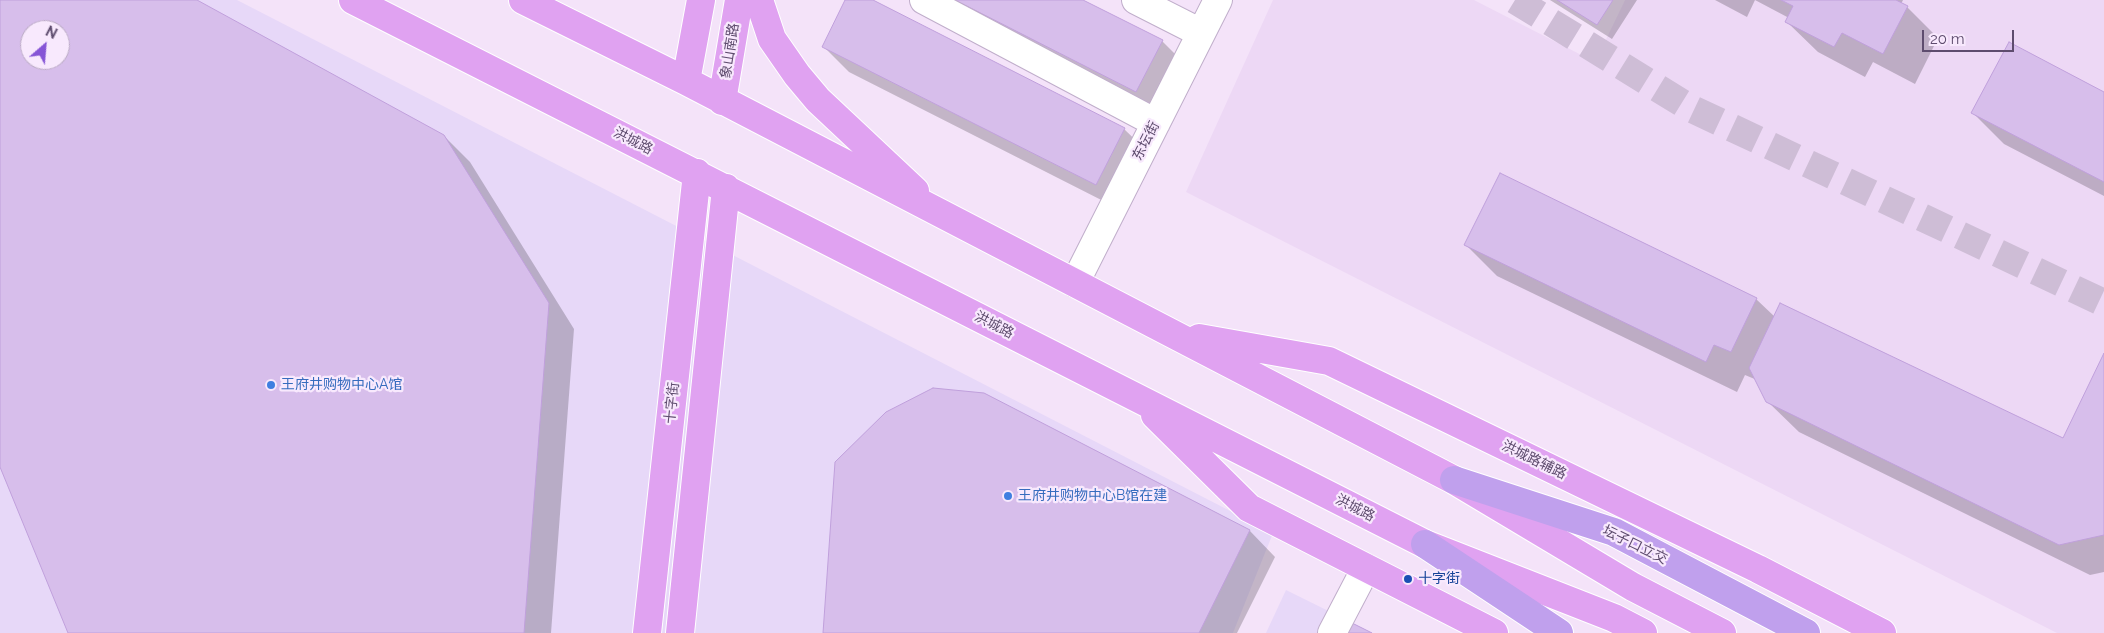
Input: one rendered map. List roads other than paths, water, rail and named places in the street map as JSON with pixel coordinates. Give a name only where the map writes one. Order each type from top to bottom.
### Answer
[{"type":"highway","name":"坛子口立交","points":[[1454,480],[1614,532],[1806,633]]},
{"type":"highway","points":[[1425,544],[1559,633]]},
{"type":"main road","name":"洪城路","points":[[353,0],[1425,544],[1614,618],[1643,633]]},
{"type":"main road","points":[[522,0],[686,82],[1454,480],[1633,586],[1722,633]]},
{"type":"main road","points":[[686,82],[701,0]]},
{"type":"main road","name":"象山南路","points":[[722,101],[739,0]]},
{"type":"main road","points":[[759,0],[772,39],[818,100],[938,213]]},
{"type":"main road","name":"十字街","points":[[647,633],[697,173]]},
{"type":"main road","points":[[680,633],[726,188]]},
{"type":"main road","name":"洪城路辅路","points":[[1171,333],[1329,361],[1758,569],[1882,633]]},
{"type":"main road","points":[[1136,397],[1249,508],[1494,633]]},
{"type":"street","points":[[924,0],[1156,123]]},
{"type":"street","points":[[1136,0],[1202,33]]},
{"type":"street","name":"东坛街","points":[[1075,283],[1218,0]]},
{"type":"street","points":[[1332,633],[1366,568]]},
{"type":"tunnel","points":[[1515,0],[1690,108],[2104,303]]},
{"type":"place","name":"王府井购物中心A馆","points":[[271,385]]},
{"type":"place","name":"王府井购物中心B馆在建","points":[[1008,496]]},
{"type":"place","name":"十字街","points":[[1408,579]]}]
